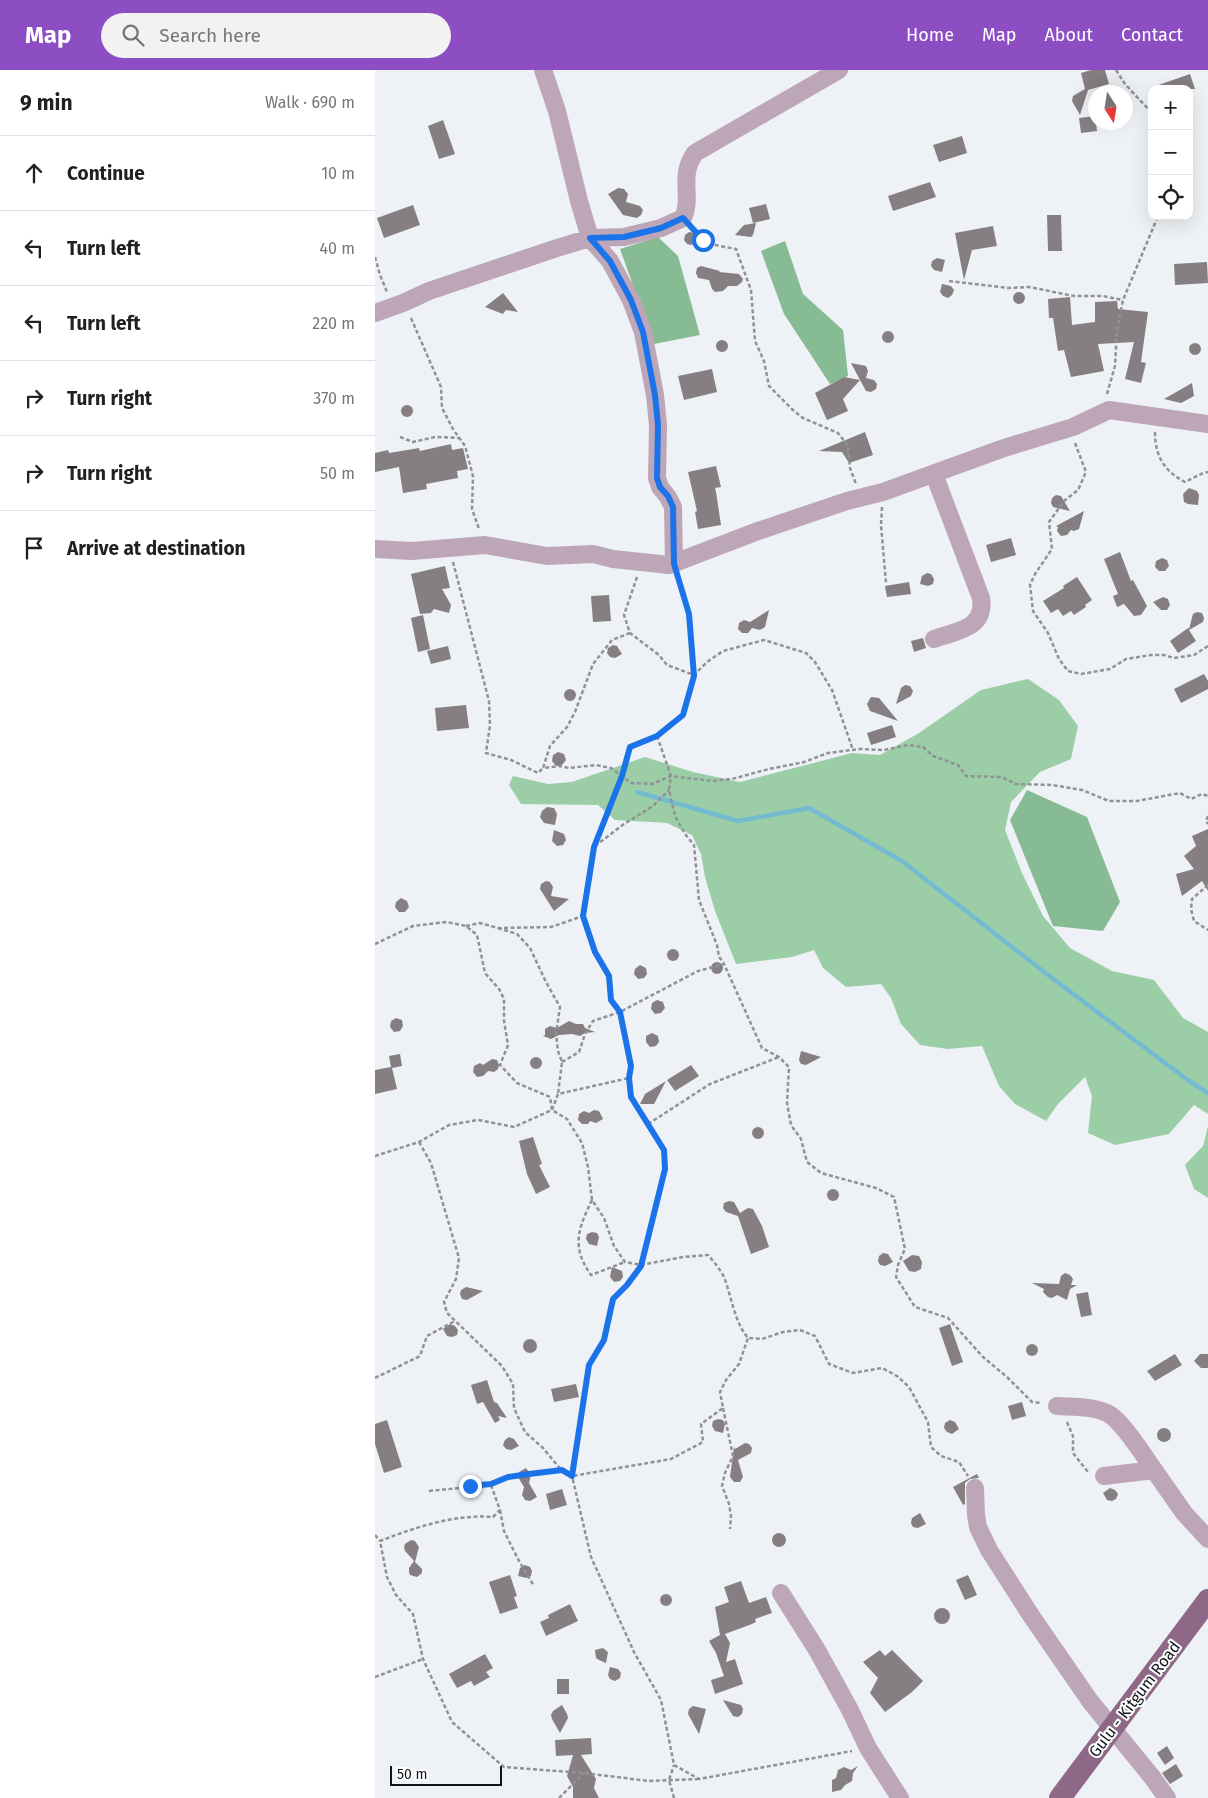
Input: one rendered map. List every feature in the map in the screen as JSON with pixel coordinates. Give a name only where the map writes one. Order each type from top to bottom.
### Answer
[{"type":"main road","name":"Gulu - Kitgum Road","points":[[1060,1798],[1208,1600]]},
{"type":"street","points":[[543,70],[557,110],[590,238],[610,261],[631,300],[643,332],[655,395],[658,425],[657,478],[660,487],[668,496],[673,507],[674,564]]},
{"type":"street","points":[[390,308],[429,290],[590,238],[624,237],[661,228],[683,218],[686,210],[687,169],[695,154],[839,70]]},
{"type":"street","points":[[375,549],[412,551],[485,545],[547,556],[593,554],[669,565],[847,501],[883,492],[1004,448],[1073,426],[1109,410],[1208,424]]},
{"type":"street","points":[[934,639],[972,625],[981,614],[983,605],[935,474]]},
{"type":"street","points":[[1057,1406],[1097,1409],[1109,1414],[1131,1436],[1185,1513],[1208,1539]]},
{"type":"street","points":[[1097,1475],[1154,1470]]},
{"type":"street","points":[[975,1488],[978,1527],[989,1550],[1042,1632],[1090,1701],[1153,1777],[1167,1798]]},
{"type":"street","points":[[781,1593],[817,1650],[851,1710],[868,1748],[900,1798]]},
{"type":"path","points":[[1116,70],[1125,84],[1148,109]]},
{"type":"path","points":[[683,218],[703,240],[714,245],[736,249],[751,290],[755,340],[764,362],[769,386],[803,418],[837,433],[848,446],[850,468],[858,488],[883,492],[881,525],[885,583]]},
{"type":"path","points":[[1109,410],[1107,396],[1115,366],[1117,330],[1123,300],[1156,220]]},
{"type":"path","points":[[375,258],[390,308],[415,325],[441,387],[442,408],[465,446],[473,476],[472,509],[485,545]]},
{"type":"path","points":[[949,281],[1008,288],[1029,287],[1074,296],[1103,296],[1123,300]]},
{"type":"path","points":[[1155,418],[1155,446],[1162,462],[1172,476],[1185,482],[1208,472]]},
{"type":"path","points":[[1073,426],[1077,449],[1086,472],[1078,490],[1064,501],[1049,522],[1052,549],[1030,585],[1033,611],[1048,633],[1059,659],[1068,671],[1081,674],[1110,669],[1126,659],[1151,655],[1164,655],[1174,658],[1194,655],[1208,646]]},
{"type":"path","points":[[400,437],[413,442],[435,437],[460,438]]},
{"type":"path","points":[[450,548],[489,701],[490,725],[486,753],[511,760],[539,773],[543,768],[550,746],[567,727],[575,712],[593,664],[611,640],[630,633]]},
{"type":"path","points":[[653,563],[638,574],[631,591],[624,615],[630,633],[659,655],[667,665],[694,676]]},
{"type":"path","points":[[674,564],[689,614],[694,676],[683,715],[657,736],[630,747],[622,776],[594,847],[583,916],[595,952],[609,976],[611,1000],[620,1012],[631,1066],[629,1078],[631,1097],[664,1150],[665,1169],[641,1266],[627,1285],[613,1299],[604,1340],[589,1365],[572,1476],[591,1557],[634,1652],[661,1700],[674,1765],[669,1780],[674,1798]]},
{"type":"path","points":[[694,676],[707,662],[723,651],[765,640],[806,653],[815,662],[832,690],[853,750]]},
{"type":"path","points":[[657,736],[671,776],[669,790],[675,816],[694,845],[699,900],[717,945],[719,957],[763,1048],[779,1057],[789,1067],[787,1103],[791,1125],[801,1139],[807,1162],[821,1173],[876,1188],[894,1197],[905,1249],[898,1265],[896,1276],[915,1307],[948,1318],[983,1357],[1007,1377],[1032,1402],[1057,1406],[1066,1418],[1073,1436],[1073,1453],[1097,1475]]},
{"type":"path","points":[[543,768],[559,766],[569,768],[596,766],[611,768],[631,783],[651,784],[671,776],[712,782],[804,762],[828,753],[853,750],[884,750],[908,746],[923,748],[933,756],[958,765],[966,776],[1001,777],[1016,784],[1052,785],[1082,790],[1109,801],[1137,801],[1167,797],[1180,793],[1191,799],[1202,794],[1208,796]]},
{"type":"path","points":[[594,847],[624,824],[653,806],[669,790]]},
{"type":"path","points":[[1208,816],[1206,821],[1208,824]]},
{"type":"path","points":[[1208,885],[1191,899],[1194,921],[1208,930]]},
{"type":"path","points":[[498,928],[551,927],[583,916]]},
{"type":"path","points":[[375,944],[413,926],[447,922],[466,926],[480,923],[517,934],[530,948],[560,1007],[557,1033],[562,1062],[558,1094],[552,1110],[514,1127],[478,1120],[449,1125],[419,1142],[375,1156]]},
{"type":"path","points":[[466,926],[477,935],[485,973],[499,988],[504,999],[504,1021],[508,1045],[500,1065],[517,1082],[550,1097],[552,1110]]},
{"type":"path","points":[[562,1062],[579,1052],[585,1034],[593,1020],[620,1012],[698,971],[724,964]]},
{"type":"path","points":[[648,1124],[710,1084],[779,1057]]},
{"type":"path","points":[[558,1094],[629,1078]]},
{"type":"path","points":[[552,1110],[567,1119],[582,1143],[588,1167],[592,1200],[604,1218],[614,1246],[625,1262]]},
{"type":"path","points":[[419,1142],[431,1162],[459,1258],[456,1279],[444,1302],[447,1314],[502,1366],[513,1384],[514,1408],[525,1432],[543,1448],[562,1470],[572,1476],[671,1459],[703,1442],[701,1424],[723,1408]]},
{"type":"path","points":[[592,1200],[584,1218],[578,1249],[583,1264],[591,1275],[625,1262],[641,1266],[683,1257],[708,1255],[724,1277],[732,1306],[748,1338]]},
{"type":"path","points":[[375,1378],[420,1356],[427,1336],[455,1321]]},
{"type":"path","points":[[748,1338],[762,1339],[783,1332],[799,1330],[815,1336],[829,1364],[853,1373],[882,1368],[897,1376],[909,1387],[929,1422],[931,1448],[941,1456],[959,1462],[975,1488]]},
{"type":"path","points":[[730,1529],[731,1516],[729,1504],[722,1486],[725,1473],[733,1456],[721,1392],[726,1380],[739,1364],[748,1338]]},
{"type":"path","points":[[429,1491],[491,1484],[508,1477],[562,1470]]},
{"type":"path","points":[[491,1484],[500,1510],[504,1531],[534,1586]]},
{"type":"path","points":[[380,1541],[430,1524],[475,1516],[493,1517],[500,1510]]},
{"type":"path","points":[[375,1535],[380,1541],[387,1577],[396,1595],[413,1614],[423,1659],[453,1722],[504,1767],[584,1773],[649,1781],[699,1779],[868,1748]]},
{"type":"path","points":[[375,1677],[423,1659]]},
{"type":"path","points":[[674,1765],[699,1779]]},
{"type":"path","points":[[559,1798],[584,1773]]},
{"type":"green space","points":[[658,237],[678,256],[700,335],[654,344],[620,249]]},
{"type":"green space","points":[[785,241],[803,294],[843,330],[848,376],[830,384],[784,314],[761,251]]},
{"type":"green space","points":[[1028,679],[1059,700],[1078,726],[1071,759],[1040,772],[1011,802],[1005,830],[1022,873],[1043,916],[1070,948],[1112,971],[1154,980],[1183,1018],[1208,1032],[1208,1114],[1194,1105],[1169,1134],[1115,1145],[1088,1133],[1092,1096],[1085,1077],[1058,1104],[1046,1121],[1015,1104],[999,1086],[982,1046],[948,1049],[920,1045],[901,1024],[891,998],[881,984],[846,987],[823,968],[814,950],[792,957],[736,964],[715,911],[705,877],[701,854],[692,835],[667,823],[615,820],[598,805],[521,804],[509,785],[513,776],[548,784],[572,782],[645,757],[693,772],[740,782],[852,753],[880,755],[919,733],[981,690]]},
{"type":"green space","points":[[1027,790],[1087,817],[1120,902],[1103,931],[1053,926],[1010,820]]},
{"type":"green space","points":[[1208,1126],[1208,1198],[1194,1189],[1185,1165],[1203,1146]]},
{"type":"building","points":[[1091,70],[1105,70],[1109,84],[1088,85],[1080,115],[1072,101],[1073,96],[1085,89],[1081,73]]},
{"type":"building","points":[[1190,74],[1195,89],[1193,89],[1193,85],[1159,85]]},
{"type":"building","points":[[1088,117],[1088,130],[1097,131],[1081,133],[1079,118]]},
{"type":"building","points":[[443,120],[455,154],[439,159],[428,126]]},
{"type":"building","points":[[962,136],[967,153],[939,162],[933,145]]},
{"type":"building","points":[[930,182],[936,197],[893,211],[888,196]]},
{"type":"building","points":[[618,188],[624,189],[628,194],[626,202],[640,206],[643,210],[637,218],[623,215],[608,194]]},
{"type":"building","points":[[766,204],[770,219],[753,223],[749,208]]},
{"type":"building","points":[[413,205],[420,225],[384,238],[377,218]]},
{"type":"building","points":[[1047,215],[1061,215],[1062,251],[1048,251]]},
{"type":"building","points":[[756,223],[751,237],[735,235],[744,225]]},
{"type":"building","points":[[993,226],[997,246],[972,250],[964,280],[955,233]]},
{"type":"building","points":[[689,232],[706,236],[691,245],[687,244],[684,240],[685,235]]},
{"type":"building","points":[[937,258],[945,260],[942,272],[934,270],[931,266],[932,261]]},
{"type":"building","points":[[1207,262],[1208,283],[1175,285],[1174,264]]},
{"type":"building","points":[[701,266],[719,272],[739,274],[743,279],[742,282],[737,286],[728,286],[723,291],[715,292],[709,280],[698,278],[697,268]]},
{"type":"building","points":[[942,284],[951,286],[954,290],[948,298],[940,292]]},
{"type":"building","points":[[1017,292],[1021,292],[1025,298],[1021,304],[1017,304],[1013,300],[1013,296]]},
{"type":"building","points":[[503,293],[518,312],[506,310],[503,314],[485,307]]},
{"type":"building","points":[[1070,297],[1072,325],[1095,322],[1095,302],[1117,301],[1118,309],[1148,312],[1141,362],[1146,363],[1141,383],[1125,379],[1134,342],[1098,344],[1104,371],[1071,377],[1064,350],[1058,351],[1053,318],[1049,318],[1048,299]]},
{"type":"building","points":[[886,331],[890,331],[894,337],[890,343],[886,343],[882,339],[882,335]]},
{"type":"building","points":[[720,340],[724,340],[728,346],[724,352],[720,352],[716,348],[716,344]]},
{"type":"building","points":[[1193,343],[1197,343],[1201,349],[1197,355],[1193,355],[1189,351],[1189,347]]},
{"type":"building","points":[[851,363],[866,366],[868,371],[866,378],[874,380],[877,384],[876,389],[871,392],[866,391]]},
{"type":"building","points":[[712,369],[717,392],[684,400],[678,376]]},
{"type":"building","points":[[844,377],[860,380],[843,399],[848,411],[827,420],[815,393]]},
{"type":"building","points":[[1192,383],[1194,396],[1181,403],[1164,399]]},
{"type":"building","points":[[405,405],[409,405],[413,411],[409,417],[405,417],[401,413],[401,409]]},
{"type":"building","points":[[865,432],[873,455],[849,463],[842,452],[819,451]]},
{"type":"building","points":[[451,444],[452,450],[463,448],[468,469],[457,471],[458,478],[426,484],[427,489],[403,493],[399,467],[375,472],[375,453],[388,450],[389,453],[419,448],[420,451]]},
{"type":"building","points":[[716,466],[721,487],[715,488],[721,525],[698,529],[695,512],[697,511],[688,472]]},
{"type":"building","points":[[1189,488],[1197,491],[1199,495],[1198,505],[1184,502],[1183,494]]},
{"type":"building","points":[[1056,495],[1061,496],[1070,511],[1053,507],[1051,503],[1052,498]]},
{"type":"building","points":[[1084,511],[1079,529],[1071,530],[1067,535],[1061,536],[1056,526]]},
{"type":"building","points":[[1011,538],[1016,555],[991,562],[986,545]]},
{"type":"building","points":[[1120,552],[1131,581],[1133,580],[1147,606],[1141,615],[1134,616],[1124,604],[1117,607],[1113,596],[1118,594],[1104,559]]},
{"type":"building","points":[[1162,558],[1167,560],[1169,566],[1165,571],[1159,571],[1155,567],[1156,561]]},
{"type":"building","points":[[445,566],[450,588],[442,589],[451,605],[449,613],[434,609],[431,613],[420,614],[411,574]]},
{"type":"building","points":[[927,573],[931,574],[934,579],[933,584],[928,586],[920,584],[922,576]]},
{"type":"building","points":[[1077,577],[1092,600],[1085,605],[1086,607],[1074,615],[1071,611],[1063,616],[1058,609],[1051,613],[1043,601]]},
{"type":"building","points":[[909,582],[911,594],[887,597],[885,586]]},
{"type":"building","points":[[609,595],[611,621],[593,622],[591,596]]},
{"type":"building","points":[[1163,597],[1168,599],[1170,605],[1167,610],[1161,610],[1153,602]]},
{"type":"building","points":[[769,610],[765,627],[760,630],[752,628],[748,633],[742,633],[738,629],[739,623],[744,620],[750,622]]},
{"type":"building","points":[[1197,612],[1202,613],[1203,622],[1189,630],[1196,641],[1178,653],[1170,641],[1189,629],[1193,614]]},
{"type":"building","points":[[423,615],[430,649],[418,652],[411,618]]},
{"type":"building","points":[[923,638],[926,648],[914,652],[911,641]]},
{"type":"building","points":[[613,645],[617,646],[622,654],[615,658],[610,657],[607,653],[608,648]]},
{"type":"building","points":[[448,646],[451,659],[431,664],[427,651]]},
{"type":"building","points":[[1204,674],[1208,681],[1208,689],[1181,703],[1174,689]]},
{"type":"building","points":[[905,685],[910,686],[913,691],[911,696],[896,704],[901,688]]},
{"type":"building","points":[[568,689],[572,689],[576,695],[572,701],[568,701],[564,697],[564,693]]},
{"type":"building","points":[[871,697],[879,698],[898,721],[870,711],[867,704]]},
{"type":"building","points":[[466,705],[469,728],[437,731],[435,708]]},
{"type":"building","points":[[892,725],[896,737],[871,745],[867,733]]},
{"type":"building","points":[[558,752],[564,754],[566,760],[562,765],[556,766],[552,761],[553,755]]},
{"type":"building","points":[[547,807],[554,808],[557,814],[555,825],[544,823],[540,817],[542,811]]},
{"type":"building","points":[[1208,829],[1208,891],[1202,881],[1182,896],[1176,874],[1194,869],[1184,856],[1196,846],[1192,836]]},
{"type":"building","points":[[554,830],[564,834],[566,840],[563,845],[557,846],[552,841]]},
{"type":"building","points":[[546,881],[550,882],[553,887],[551,896],[569,899],[554,911],[540,889],[541,884]]},
{"type":"building","points":[[401,898],[407,901],[409,907],[405,912],[399,912],[395,907],[396,902]]},
{"type":"building","points":[[671,949],[675,949],[679,955],[675,961],[671,961],[667,957],[667,953]]},
{"type":"building","points":[[715,962],[719,962],[723,968],[719,974],[715,974],[711,970],[711,966]]},
{"type":"building","points":[[640,965],[646,968],[647,974],[644,978],[638,979],[634,974],[635,969]]},
{"type":"building","points":[[657,1000],[663,1002],[665,1008],[661,1013],[655,1014],[651,1009],[652,1003]]},
{"type":"building","points":[[396,1018],[402,1020],[403,1026],[400,1031],[394,1032],[390,1027],[391,1021]]},
{"type":"building","points":[[569,1021],[583,1024],[585,1028],[595,1032],[585,1033],[580,1036],[572,1034],[559,1035],[551,1039],[543,1036],[545,1035],[545,1029],[550,1026],[557,1028]]},
{"type":"building","points":[[652,1033],[658,1036],[659,1042],[656,1046],[650,1047],[646,1042],[646,1036]]},
{"type":"building","points":[[801,1051],[821,1057],[806,1065],[801,1064],[799,1060]]},
{"type":"building","points":[[400,1054],[402,1066],[392,1068],[397,1089],[375,1094],[375,1070],[391,1067],[389,1056]]},
{"type":"building","points":[[534,1057],[538,1057],[542,1063],[538,1069],[534,1069],[530,1065],[530,1061]]},
{"type":"building","points":[[492,1059],[497,1060],[498,1069],[494,1072],[488,1071],[483,1076],[477,1077],[473,1072],[474,1066],[480,1063],[483,1065]]},
{"type":"building","points":[[691,1065],[699,1076],[675,1091],[667,1080]]},
{"type":"building","points":[[666,1081],[654,1104],[640,1104],[645,1094]]},
{"type":"building","points":[[594,1110],[599,1111],[603,1119],[596,1123],[590,1121],[588,1124],[582,1124],[578,1120],[579,1114],[584,1111],[589,1113]]},
{"type":"building","points":[[760,1127],[763,1128],[763,1138],[756,1139],[753,1138],[752,1131],[753,1128]]},
{"type":"building","points":[[533,1137],[542,1164],[539,1165],[550,1187],[536,1194],[527,1174],[519,1141]]},
{"type":"building","points":[[831,1189],[835,1189],[839,1195],[835,1201],[831,1201],[827,1197],[827,1193]]},
{"type":"building","points":[[734,1202],[740,1213],[748,1208],[753,1209],[762,1226],[769,1247],[751,1254],[738,1216],[726,1212],[723,1208],[724,1203]]},
{"type":"building","points":[[597,1233],[599,1237],[597,1246],[589,1244],[586,1239],[587,1234]]},
{"type":"building","points":[[883,1253],[888,1254],[893,1262],[885,1266],[880,1265],[878,1261],[879,1256]]},
{"type":"building","points":[[912,1255],[919,1256],[922,1262],[921,1269],[915,1272],[909,1271],[903,1261]]},
{"type":"building","points":[[612,1267],[622,1271],[623,1277],[620,1281],[614,1282],[610,1277]]},
{"type":"building","points":[[1065,1273],[1073,1279],[1071,1285],[1077,1285],[1070,1289],[1067,1300],[1057,1295],[1052,1298],[1048,1297],[1043,1292],[1044,1289],[1032,1283],[1059,1284],[1061,1276]]},
{"type":"building","points":[[466,1287],[483,1291],[467,1300],[462,1299],[461,1290]]},
{"type":"building","points":[[1088,1292],[1092,1315],[1081,1317],[1076,1294]]},
{"type":"building","points":[[450,1324],[458,1330],[457,1335],[452,1337],[447,1336],[443,1329]]},
{"type":"building","points":[[950,1324],[963,1362],[952,1366],[939,1328]]},
{"type":"building","points":[[530,1339],[535,1341],[537,1346],[535,1351],[530,1353],[525,1351],[523,1346],[525,1341]]},
{"type":"building","points":[[1030,1344],[1034,1344],[1038,1350],[1034,1356],[1030,1356],[1026,1352],[1026,1348]]},
{"type":"building","points":[[1175,1354],[1182,1365],[1155,1381],[1147,1371]]},
{"type":"building","points":[[1200,1354],[1208,1354],[1208,1368],[1201,1368],[1194,1361]]},
{"type":"building","points":[[487,1380],[494,1402],[497,1403],[507,1418],[498,1416],[500,1420],[495,1423],[483,1402],[477,1404],[471,1385]]},
{"type":"building","points":[[576,1384],[579,1397],[554,1402],[551,1389]]},
{"type":"building","points":[[1022,1402],[1026,1416],[1012,1420],[1008,1406]]},
{"type":"building","points":[[387,1420],[402,1467],[384,1473],[375,1444],[375,1424]]},
{"type":"building","points":[[723,1420],[725,1424],[723,1433],[715,1431],[712,1426],[713,1421]]},
{"type":"building","points":[[950,1420],[955,1422],[959,1429],[952,1434],[944,1428],[945,1423]]},
{"type":"building","points":[[1161,1428],[1167,1428],[1171,1435],[1167,1442],[1161,1442],[1157,1438],[1157,1432]]},
{"type":"building","points":[[509,1437],[514,1439],[519,1446],[511,1450],[506,1449],[503,1445]]},
{"type":"building","points":[[745,1443],[749,1444],[752,1448],[751,1453],[738,1460],[743,1477],[740,1482],[734,1482],[730,1477],[734,1447],[735,1449]]},
{"type":"building","points":[[526,1468],[531,1475],[529,1483],[537,1497],[530,1501],[525,1500],[522,1495],[524,1487],[518,1477],[519,1472]]},
{"type":"building","points":[[977,1474],[979,1478],[970,1479],[965,1483],[965,1504],[963,1505],[953,1487]]},
{"type":"building","points":[[1110,1488],[1118,1494],[1116,1499],[1112,1501],[1107,1500],[1103,1493]]},
{"type":"building","points":[[562,1489],[567,1505],[550,1510],[546,1494]]},
{"type":"building","points":[[920,1513],[926,1524],[918,1528],[913,1527],[911,1523],[912,1518]]},
{"type":"building","points":[[779,1533],[784,1535],[786,1540],[784,1545],[779,1547],[774,1545],[772,1540],[774,1535]]},
{"type":"building","points":[[411,1540],[415,1541],[419,1547],[415,1562],[405,1551],[404,1547]]},
{"type":"building","points":[[414,1561],[422,1569],[422,1573],[417,1577],[410,1575],[409,1572],[409,1568]]},
{"type":"building","points":[[525,1565],[530,1567],[532,1571],[531,1576],[527,1578],[518,1576],[520,1568]]},
{"type":"building","points":[[510,1575],[517,1596],[514,1597],[518,1608],[500,1614],[489,1582]]},
{"type":"building","points":[[968,1575],[977,1595],[965,1600],[956,1580]]},
{"type":"building","points":[[741,1581],[749,1603],[766,1597],[772,1613],[755,1619],[756,1622],[752,1624],[725,1634],[730,1643],[726,1662],[735,1659],[743,1684],[715,1694],[711,1680],[724,1676],[716,1653],[709,1641],[720,1635],[715,1607],[729,1602],[724,1587]]},
{"type":"building","points":[[664,1594],[668,1594],[672,1600],[668,1606],[664,1606],[660,1602],[660,1598]]},
{"type":"building","points":[[570,1604],[578,1621],[546,1636],[540,1622],[549,1618],[548,1615]]},
{"type":"building","points":[[942,1608],[948,1610],[950,1616],[948,1622],[942,1624],[936,1622],[934,1616],[936,1610]]},
{"type":"building","points":[[603,1648],[608,1652],[606,1663],[596,1658],[595,1650]]},
{"type":"building","points":[[880,1650],[885,1656],[892,1650],[923,1681],[912,1692],[885,1712],[870,1693],[878,1678],[863,1662]]},
{"type":"building","points":[[485,1654],[493,1668],[486,1672],[490,1677],[474,1686],[471,1681],[457,1688],[449,1674]]},
{"type":"building","points":[[610,1667],[618,1669],[621,1673],[620,1678],[615,1681],[610,1679],[608,1675]]},
{"type":"building","points":[[557,1679],[569,1679],[569,1694],[557,1694]]},
{"type":"building","points":[[723,1700],[741,1705],[743,1709],[742,1714],[738,1717],[733,1716]]},
{"type":"building","points":[[562,1705],[568,1718],[560,1733],[551,1715],[553,1711]]},
{"type":"building","points":[[693,1706],[706,1709],[699,1734],[688,1714],[689,1709]]},
{"type":"building","points":[[591,1738],[592,1754],[581,1755],[596,1779],[594,1788],[599,1798],[573,1798],[573,1787],[567,1776],[573,1755],[556,1756],[555,1740]]},
{"type":"building","points":[[1167,1746],[1174,1758],[1165,1765],[1157,1753]]},
{"type":"building","points":[[1176,1764],[1183,1776],[1170,1784],[1162,1773]]},
{"type":"building","points":[[858,1766],[853,1773],[852,1781],[841,1790],[832,1792],[832,1780],[836,1778],[838,1770],[844,1767],[851,1770]]},
{"type":"waterway","points":[[637,792],[738,821],[809,808],[902,861],[1048,975],[1189,1081],[1208,1093]]},
{"type":"route","points":[[470,1486],[491,1484],[508,1477],[562,1470],[572,1476],[589,1365],[604,1340],[613,1299],[627,1285],[641,1266],[665,1169],[664,1150],[631,1097],[629,1078],[631,1066],[620,1012],[611,1000],[609,976],[595,952],[583,916],[594,847],[622,776],[630,747],[657,736],[683,715],[694,676],[689,614],[674,564],[673,507],[668,496],[660,487],[657,478],[658,425],[655,395],[643,332],[631,300],[610,261],[590,238],[624,237],[661,228],[683,218],[703,240]]}]
